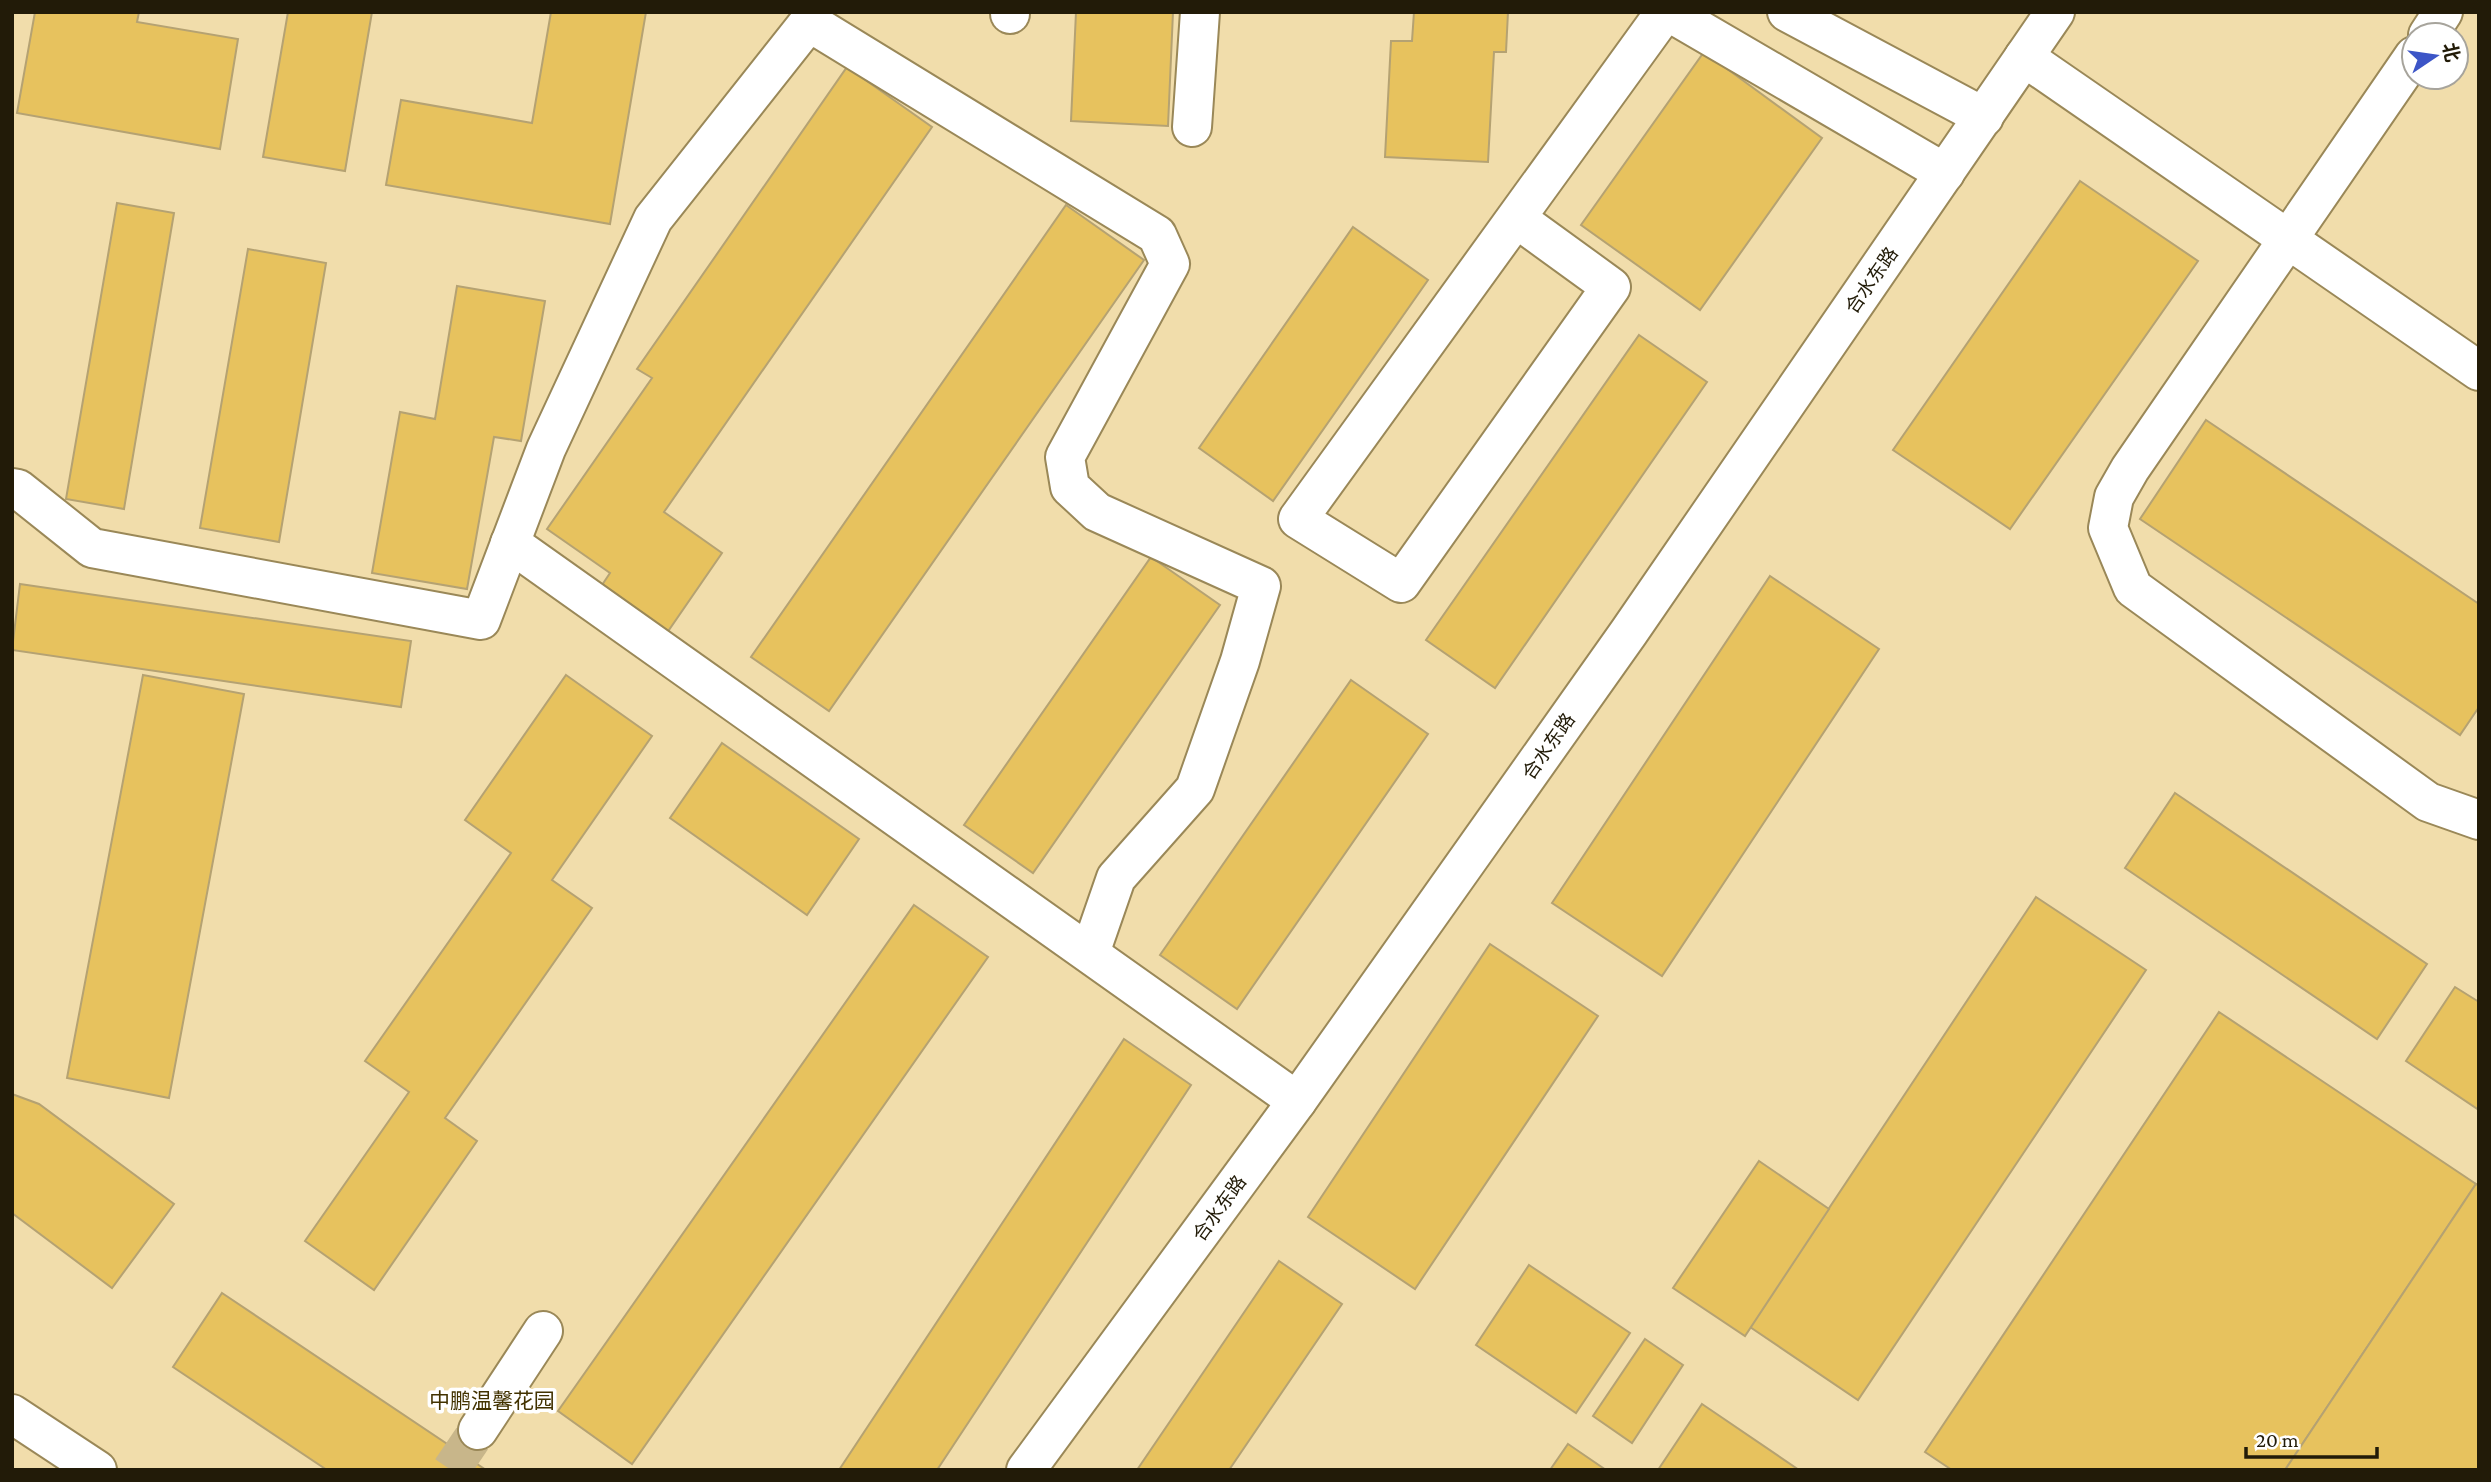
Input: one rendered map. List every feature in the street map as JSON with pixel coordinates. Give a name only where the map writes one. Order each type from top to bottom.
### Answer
[{"type":"street","points":[[1192,127],[1200,12]]},
{"type":"street","points":[[1516,218],[1611,287],[1401,583],[1298,519],[1516,218],[1667,12],[1945,173]]},
{"type":"street","points":[[1787,12],[1984,117]]},
{"type":"street","name":"合水东路","points":[[1026,1470],[1297,1101],[1629,632],[2055,12]]},
{"type":"street","points":[[12,488],[18,489],[92,548],[481,620],[546,449],[653,219],[809,22],[1157,235],[1170,264],[1065,457],[1070,487],[1097,512],[1261,586],[1240,661],[1195,789],[1115,878],[1090,953]]},
{"type":"street","points":[[2024,57],[2479,371]]},
{"type":"street","points":[[2400,77],[2130,469],[2114,497],[2108,528],[2133,588],[2428,802],[2479,820]]},
{"type":"street","points":[[510,543],[1297,1101]]},
{"type":"street","points":[[478,1430],[543,1331]]},
{"type":"street","points":[[12,1414],[97,1470]]},
{"type":"building","points":[[35,12],[139,12],[137,22],[238,39],[220,149],[17,113]]},
{"type":"building","points":[[288,12],[372,12],[345,171],[263,157]]},
{"type":"building","points":[[551,12],[646,12],[610,224],[386,185],[401,100],[532,123]]},
{"type":"building","points":[[1076,12],[1173,12],[1168,126],[1071,121]]},
{"type":"building","points":[[1414,12],[1508,12],[1506,52],[1494,52],[1488,162],[1385,157],[1391,41],[1412,41]]},
{"type":"building","points":[[1704,52],[1822,138],[1700,310],[1581,225]]},
{"type":"building","points":[[847,67],[932,127],[664,512],[722,553],[662,640],[596,594],[610,573],[547,529],[652,378],[637,369]]},
{"type":"building","points":[[2080,181],[2198,261],[2010,529],[1893,450]]},
{"type":"building","points":[[117,203],[174,213],[124,509],[66,499]]},
{"type":"building","points":[[1066,205],[1144,260],[829,711],[751,657]]},
{"type":"building","points":[[1353,227],[1428,280],[1273,501],[1199,448]]},
{"type":"building","points":[[248,249],[326,263],[279,542],[200,528]]},
{"type":"building","points":[[457,286],[545,301],[521,441],[494,437],[467,589],[372,573],[400,412],[435,419]]},
{"type":"building","points":[[1639,335],[1707,382],[1495,688],[1426,640]]},
{"type":"building","points":[[2206,420],[2479,604],[2479,707],[2460,735],[2140,519]]},
{"type":"building","points":[[1151,557],[1220,605],[1033,873],[964,825]]},
{"type":"building","points":[[1770,576],[1879,649],[1662,976],[1552,903]]},
{"type":"building","points":[[20,584],[411,641],[401,707],[12,650]]},
{"type":"building","points":[[143,675],[244,694],[169,1098],[67,1078]]},
{"type":"building","points":[[566,675],[652,736],[552,880],[592,908],[445,1118],[477,1141],[374,1290],[305,1241],[409,1092],[365,1061],[511,853],[465,820]]},
{"type":"building","points":[[1351,680],[1428,734],[1237,1009],[1160,955]]},
{"type":"building","points":[[722,743],[859,839],[807,915],[670,818]]},
{"type":"building","points":[[2175,793],[2427,964],[2377,1039],[2125,868]]},
{"type":"building","points":[[2036,897],[2146,970],[1858,1400],[1750,1327]]},
{"type":"building","points":[[914,905],[988,957],[632,1464],[558,1411]]},
{"type":"building","points":[[1490,944],[1598,1016],[1415,1289],[1308,1217]]},
{"type":"building","points":[[2455,987],[2479,1002],[2479,1110],[2406,1061]]},
{"type":"building","points":[[2219,1012],[2476,1184],[2285,1470],[1952,1470],[1925,1452]]},
{"type":"building","points":[[1124,1039],[1191,1085],[937,1470],[839,1470]]},
{"type":"building","points":[[12,1094],[39,1104],[174,1204],[112,1288],[12,1213]]},
{"type":"building","points":[[1759,1161],[1829,1209],[1745,1336],[1673,1288]]},
{"type":"building","points":[[2476,1184],[2479,1186],[2479,1470],[2285,1470]]},
{"type":"building","points":[[1279,1261],[1342,1304],[1229,1470],[1137,1470]]},
{"type":"building","points":[[1529,1265],[1630,1333],[1576,1413],[1476,1345]]},
{"type":"building","points":[[222,1293],[486,1470],[327,1470],[173,1367]]},
{"type":"building","points":[[1645,1339],[1683,1365],[1632,1443],[1593,1416]]},
{"type":"building","points":[[1702,1404],[1799,1470],[1658,1470]]},
{"type":"building","points":[[1568,1444],[1606,1470],[1550,1470]]},
{"type":"tunnel","points":[[451,1470],[478,1430]]},
{"type":"district","name":"中鹏温馨花园","points":[[492,1401]]}]
